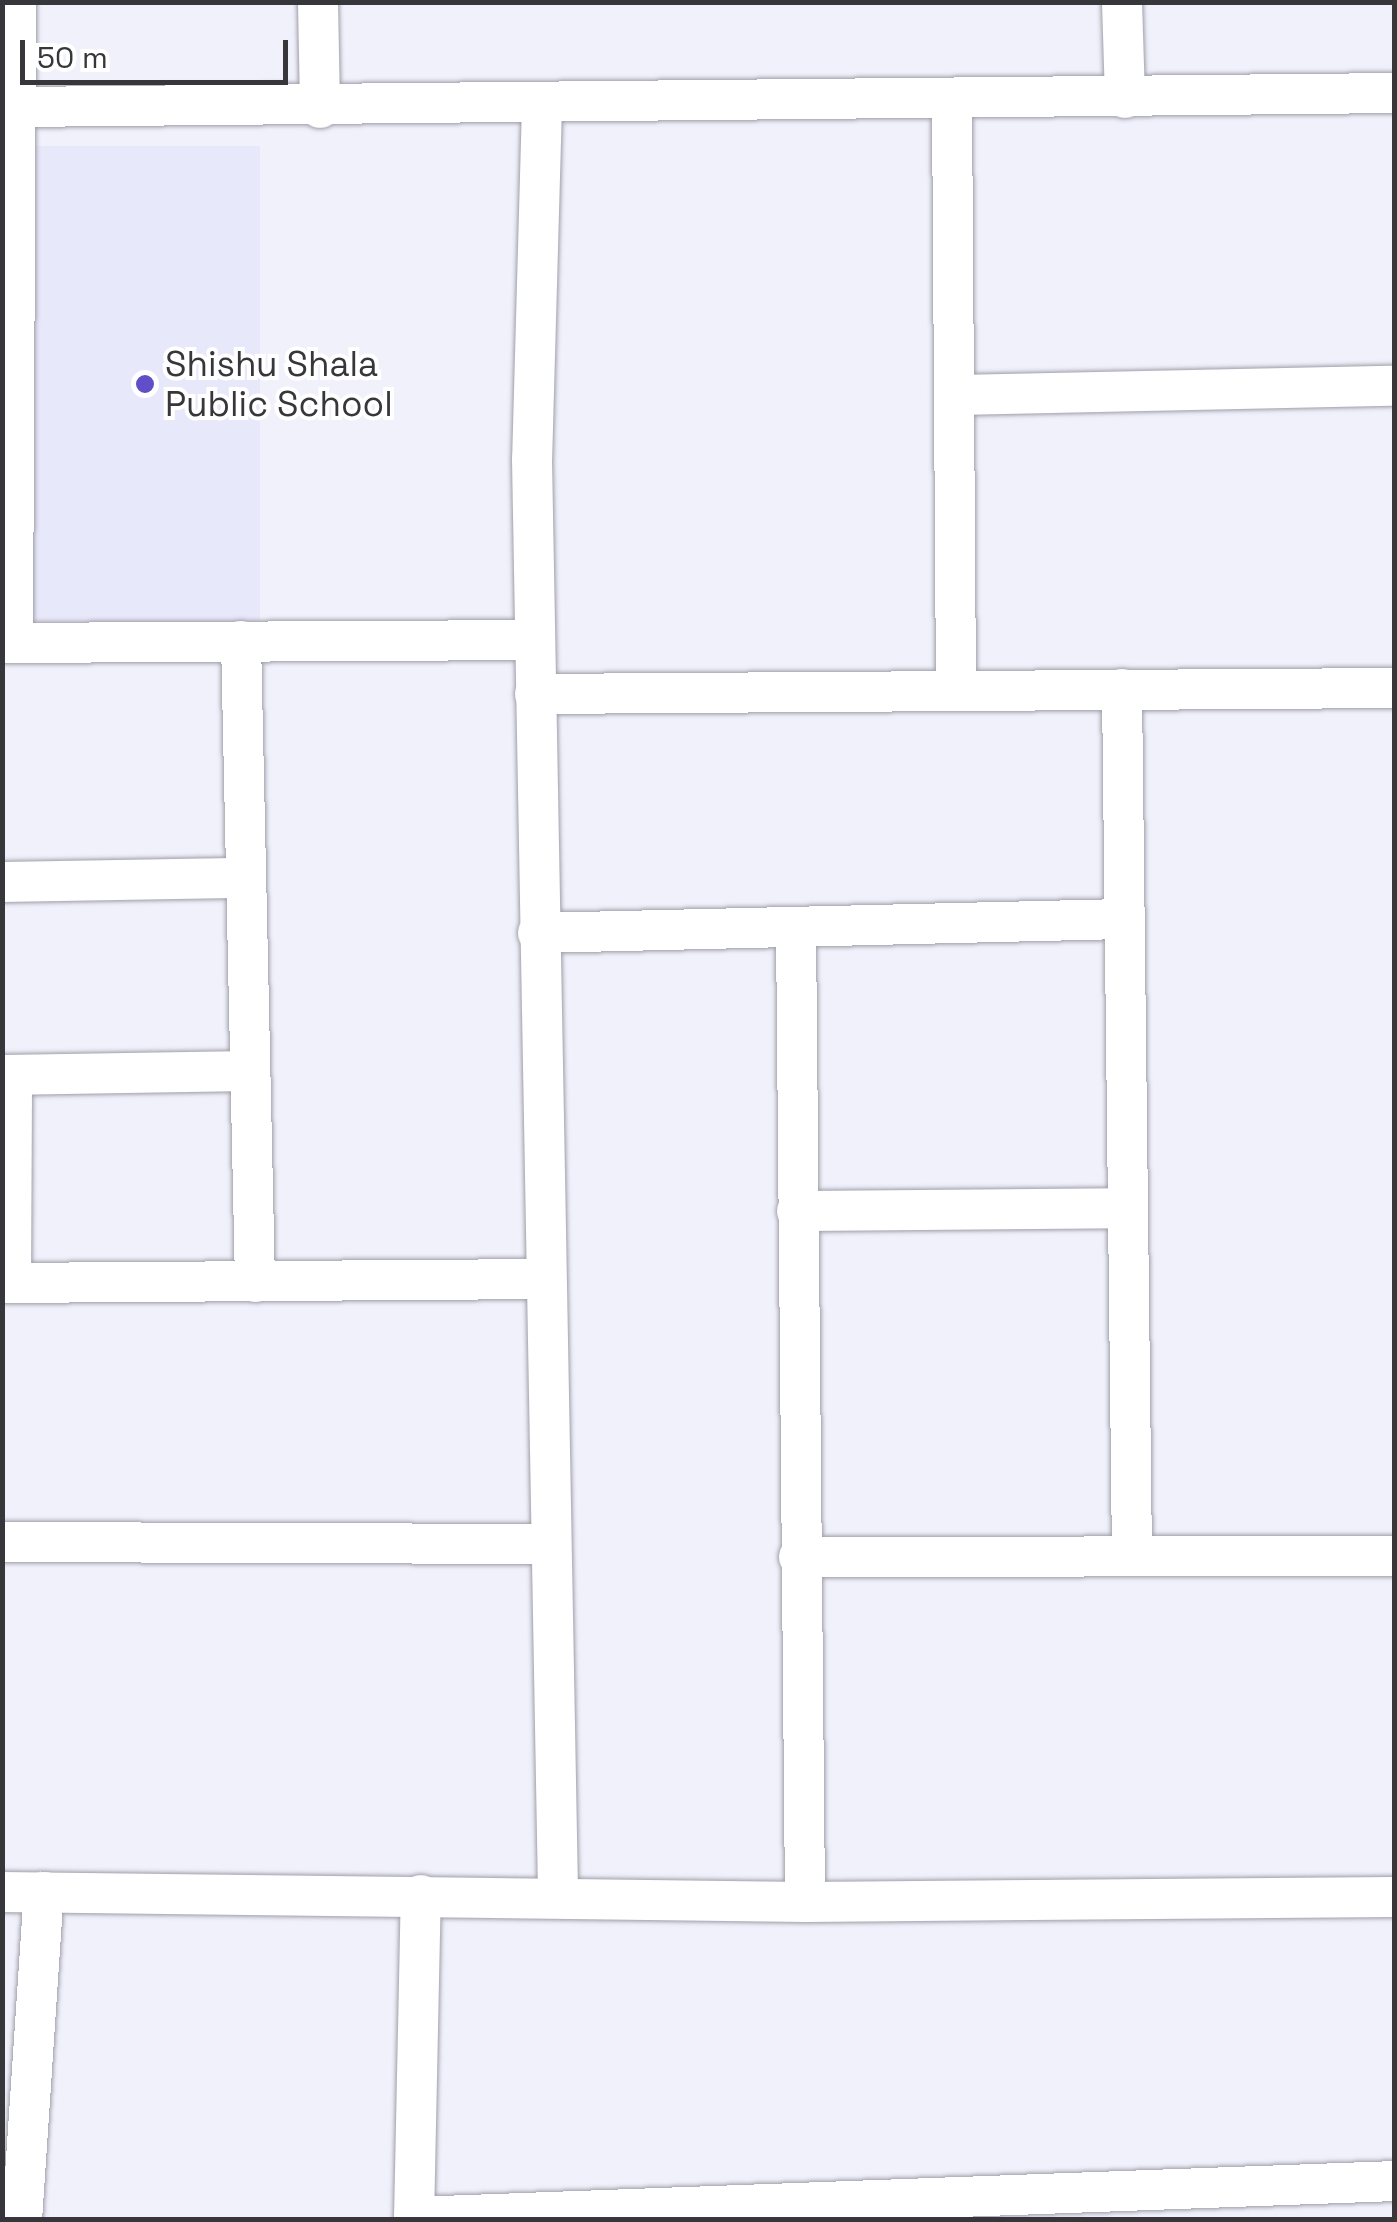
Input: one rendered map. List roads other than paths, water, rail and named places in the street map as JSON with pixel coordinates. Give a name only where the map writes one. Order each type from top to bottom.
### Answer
[{"type":"street","points":[[16,2],[8,643],[534,640]]},
{"type":"street","points":[[318,2],[320,108]]},
{"type":"street","points":[[1122,2],[1124,98]]},
{"type":"street","points":[[17,108],[320,108],[1394,94]]},
{"type":"street","points":[[952,101],[956,691]]},
{"type":"street","points":[[542,105],[534,640],[542,1279],[558,1898]]},
{"type":"street","points":[[954,395],[1394,386]]},
{"type":"street","points":[[241,641],[245,1071],[255,1282]]},
{"type":"street","points":[[535,694],[1394,688]]},
{"type":"street","points":[[1122,690],[1132,1555]]},
{"type":"street","points":[[2,882],[242,878]]},
{"type":"street","points":[[538,933],[1124,919]]},
{"type":"street","points":[[796,927],[805,1902]]},
{"type":"street","points":[[245,1071],[7,1075],[6,1282],[542,1279]]},
{"type":"street","points":[[797,1211],[1128,1208]]},
{"type":"street","points":[[2,1542],[551,1544]]},
{"type":"street","points":[[799,1557],[1394,1556]]},
{"type":"street","points":[[2,1892],[805,1902],[1394,1897]]},
{"type":"street","points":[[22,2220],[44,1892]]},
{"type":"street","points":[[421,1895],[414,2218],[1105,2205],[1394,2181]]},
{"type":"place","name":"Shishu Shala Public School","points":[[145,384]]}]
